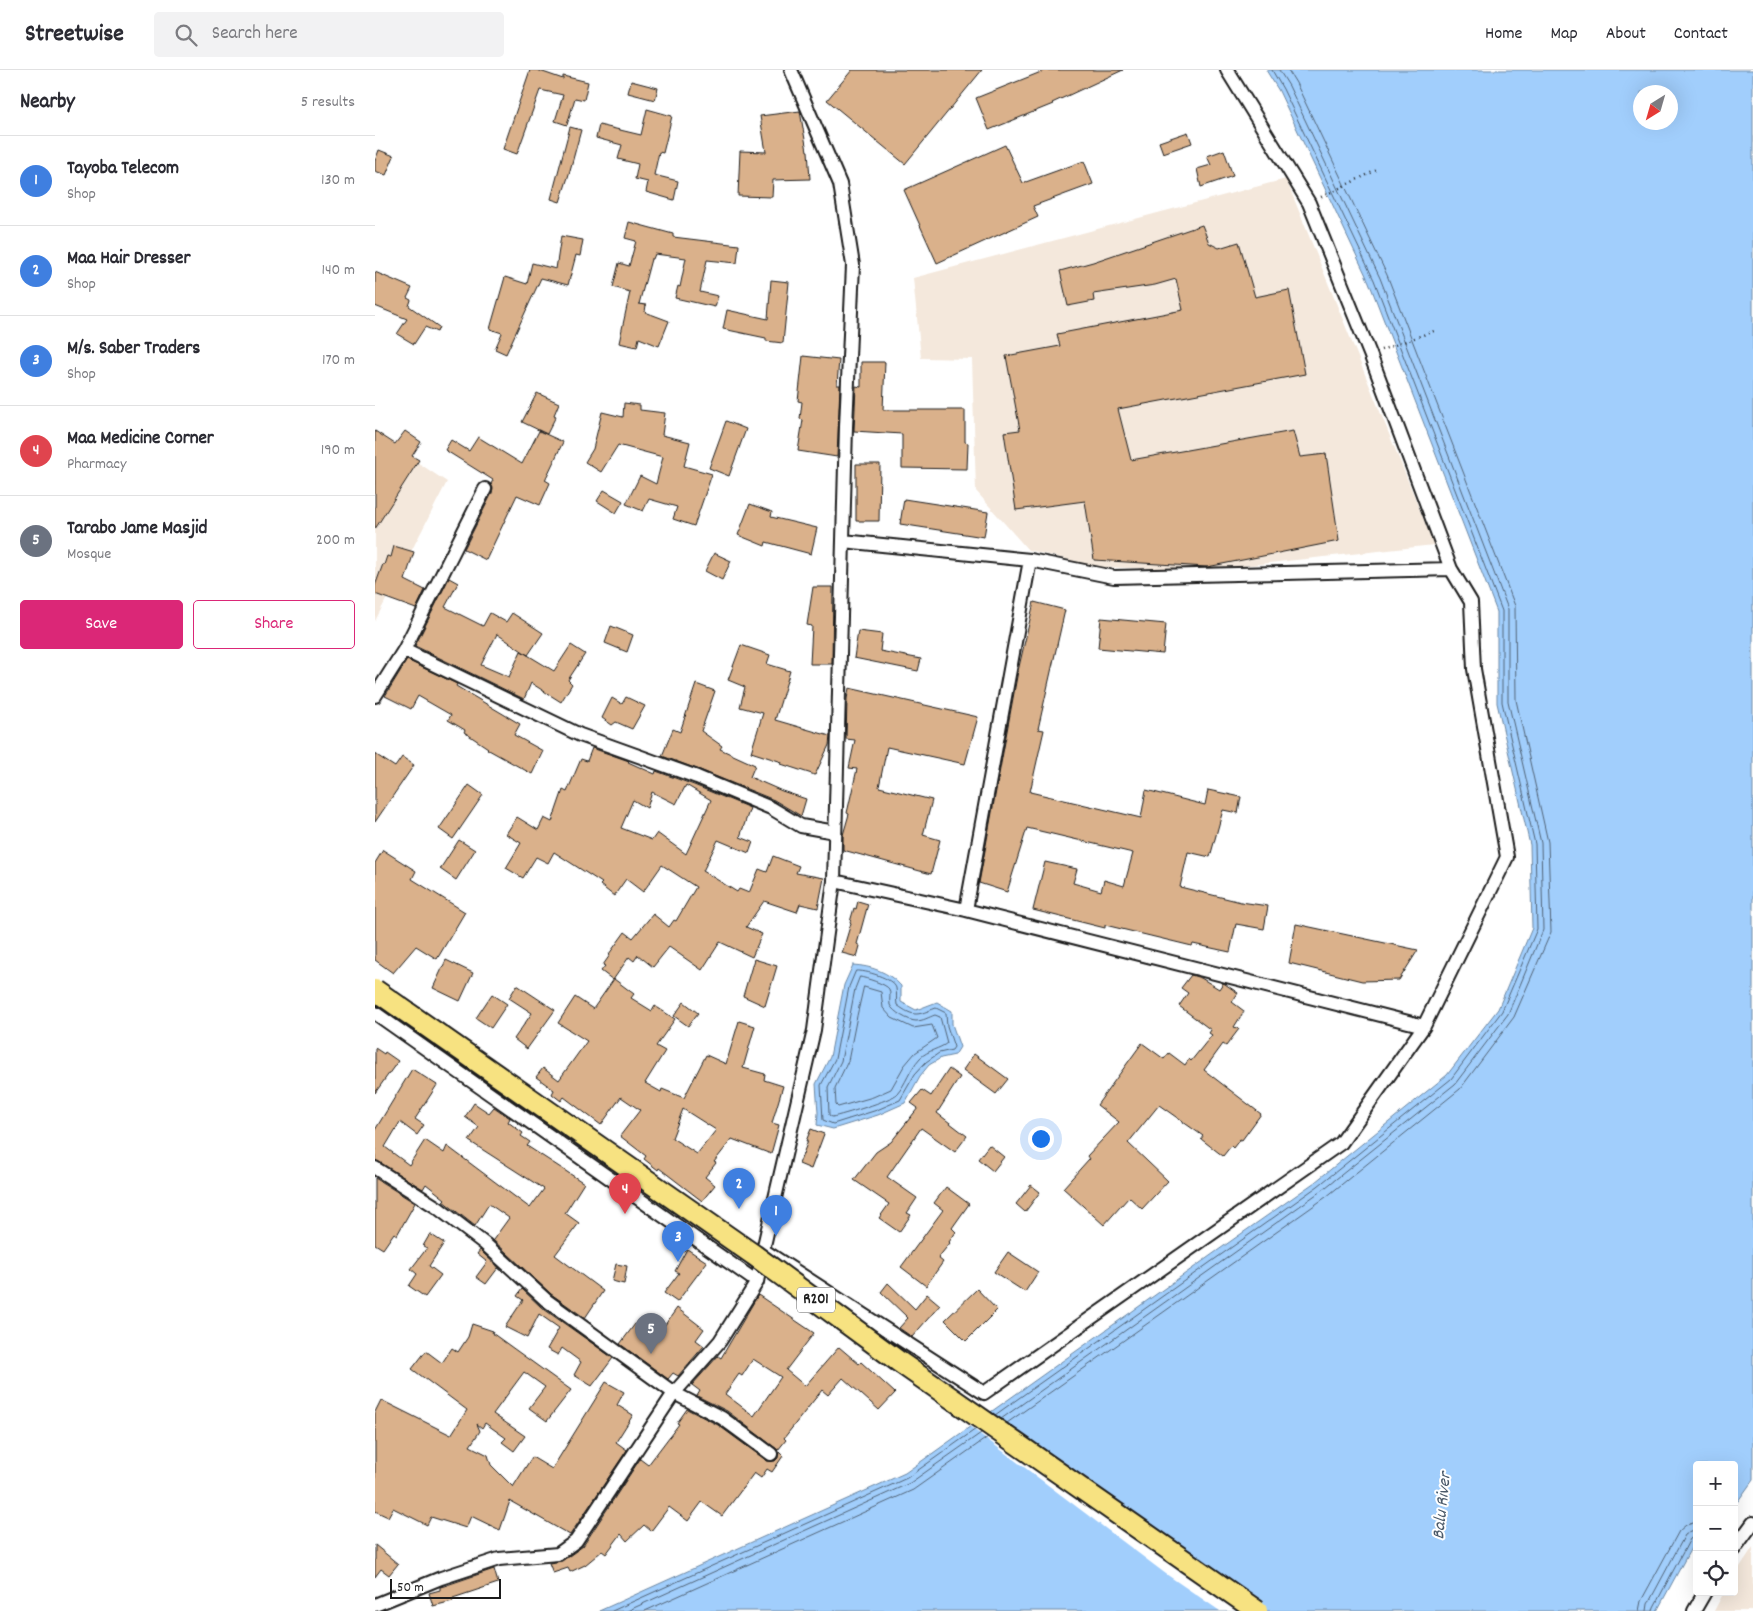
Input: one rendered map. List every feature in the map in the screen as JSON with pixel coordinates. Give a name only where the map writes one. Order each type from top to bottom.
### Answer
[{"type":"main road","name":"R201","points":[[375,990],[759,1258],[898,1361],[1257,1611]]},
{"type":"street","points":[[375,1605],[441,1578],[499,1559],[558,1554],[576,1541],[674,1393],[720,1341],[757,1282],[814,1030],[834,882],[843,541],[853,265],[840,184],[791,70]]},
{"type":"street","points":[[763,1250],[984,1393],[1341,1144],[1424,1026],[1507,857],[1474,669],[1471,602],[1451,569],[1370,354],[1309,203],[1227,70]]},
{"type":"street","points":[[375,696],[403,650],[485,489]]},
{"type":"street","points":[[843,541],[1030,560],[1114,577],[1451,569]]},
{"type":"street","points":[[967,910],[1030,560]]},
{"type":"street","points":[[403,650],[580,735],[697,777],[771,808],[801,826],[835,832]]},
{"type":"street","points":[[834,882],[967,910],[1424,1026]]},
{"type":"street","points":[[375,1013],[757,1282]]},
{"type":"street","points":[[375,1168],[438,1208],[485,1244],[546,1300],[674,1393],[722,1418],[771,1454]]},
{"type":"street","points":[[1738,1544],[1753,1523]]},
{"type":"street","points":[[1695,1611],[1703,1596]]},
{"type":"path","points":[[1309,203],[1377,170]]},
{"type":"path","points":[[1370,354],[1434,332]]},
{"type":"shaded area","points":[[1286,179],[1434,545],[1205,570],[1098,567],[1028,550],[976,491],[972,359],[921,358],[913,278]]},
{"type":"shaded area","points":[[375,434],[447,482],[375,621]]},
{"type":"shaded area","points":[[1753,1547],[1753,1611],[1714,1611],[1722,1596],[1738,1596],[1738,1570]]},
{"type":"water","name":"Balu River","points":[[1266,70],[1753,70],[1753,1480],[1738,1501],[1738,1461],[1693,1461],[1693,1544],[1657,1611],[599,1611],[905,1473],[1315,1182],[1447,1075],[1498,1009],[1532,928],[1530,845],[1497,703],[1497,612],[1369,282],[1279,91]]},
{"type":"water","points":[[853,965],[873,968],[891,977],[901,986],[901,1002],[916,1010],[937,1002],[952,1011],[952,1024],[960,1047],[955,1055],[941,1058],[929,1065],[920,1076],[905,1103],[878,1115],[833,1129],[817,1125],[816,1084],[830,1057],[844,985]]},
{"type":"pier","points":[[987,1412],[1263,1611],[1220,1611],[1166,1574],[968,1425]]},
{"type":"building","points":[[530,70],[537,70],[563,79],[563,76],[588,82],[584,100],[575,98],[567,125],[555,121],[563,95],[540,90],[517,154],[503,149]]},
{"type":"building","points":[[852,70],[982,70],[905,164],[827,100]]},
{"type":"building","points":[[1046,70],[1123,70],[1053,104],[989,130],[976,98]]},
{"type":"building","points":[[631,81],[658,88],[655,100],[628,93]]},
{"type":"building","points":[[647,109],[672,116],[663,153],[659,152],[654,175],[678,181],[674,200],[646,192],[648,182],[635,179],[638,164],[618,159],[622,145],[596,138],[599,125],[641,135]]},
{"type":"building","points":[[800,111],[808,151],[810,179],[773,180],[772,197],[738,196],[740,151],[766,152],[760,116]]},
{"type":"building","points":[[570,127],[581,130],[560,202],[551,199]]},
{"type":"building","points":[[1188,132],[1192,143],[1163,153],[1159,142]]},
{"type":"building","points":[[1005,145],[1023,183],[1084,161],[1093,184],[1033,206],[1038,217],[937,263],[904,190]]},
{"type":"building","points":[[379,150],[394,156],[386,175],[375,171],[375,161]]},
{"type":"building","points":[[1224,150],[1233,176],[1201,187],[1197,169],[1211,165],[1207,156]]},
{"type":"building","points":[[629,222],[673,234],[673,237],[739,245],[737,263],[707,260],[700,292],[718,296],[715,307],[675,298],[678,286],[680,287],[686,258],[655,254],[653,259],[651,259],[639,304],[646,305],[645,312],[669,321],[659,346],[639,338],[637,347],[619,343],[630,292],[613,287],[619,263],[629,266],[636,241],[625,238]]},
{"type":"building","points":[[1202,225],[1209,243],[1219,248],[1239,242],[1255,297],[1289,290],[1305,374],[1118,409],[1131,460],[1293,431],[1300,457],[1326,454],[1339,541],[1207,567],[1094,560],[1085,501],[1016,510],[1004,432],[1020,430],[1006,356],[1060,346],[1057,334],[1183,310],[1176,279],[1155,285],[1093,294],[1094,301],[1068,306],[1060,271],[1093,262]]},
{"type":"building","points":[[561,236],[583,240],[580,256],[576,255],[568,285],[541,278],[506,354],[495,349],[502,333],[490,329],[505,277],[527,284],[532,263],[556,269]]},
{"type":"building","points":[[375,272],[412,288],[407,298],[411,300],[409,306],[439,327],[437,332],[425,327],[414,344],[397,334],[407,319],[375,306]]},
{"type":"building","points":[[771,280],[789,282],[783,343],[766,341],[766,338],[723,329],[727,310],[768,319]]},
{"type":"building","points":[[803,356],[839,360],[837,385],[840,385],[837,457],[798,451],[803,420],[800,419],[802,402],[798,401]]},
{"type":"building","points":[[861,362],[885,362],[883,410],[965,410],[965,442],[968,443],[967,469],[902,468],[902,434],[854,431],[856,386],[861,387]]},
{"type":"building","points":[[537,393],[559,403],[554,415],[556,416],[547,434],[522,422]]},
{"type":"building","points":[[624,403],[640,405],[640,410],[665,413],[662,435],[690,442],[684,466],[712,474],[694,526],[673,519],[677,507],[649,499],[643,511],[626,504],[640,476],[656,484],[663,457],[618,445],[601,472],[585,462],[593,449],[602,412],[623,417]]},
{"type":"building","points":[[726,421],[746,429],[729,476],[709,468]]},
{"type":"building","points":[[375,431],[395,444],[405,431],[421,442],[412,456],[419,460],[375,529]]},
{"type":"building","points":[[539,431],[563,442],[545,480],[550,483],[540,505],[517,495],[486,560],[464,549],[492,493],[493,488],[491,484],[493,480],[445,450],[451,440],[469,451],[478,437],[522,464]]},
{"type":"building","points":[[856,464],[880,464],[879,521],[856,521]]},
{"type":"building","points":[[604,490],[623,501],[616,513],[597,501]]},
{"type":"building","points":[[904,499],[988,512],[984,537],[900,524]]},
{"type":"building","points":[[750,504],[772,512],[771,517],[817,528],[811,554],[766,542],[765,546],[738,535]]},
{"type":"building","points":[[394,546],[414,552],[405,580],[425,590],[416,609],[375,594],[375,586],[383,564],[387,556],[391,557]]},
{"type":"building","points":[[714,553],[731,561],[722,580],[705,571]]},
{"type":"building","points":[[449,578],[458,583],[445,607],[483,626],[490,613],[506,622],[512,613],[543,633],[528,655],[497,634],[481,665],[509,677],[521,651],[554,671],[571,645],[585,654],[568,680],[572,684],[561,702],[531,683],[524,699],[415,646]]},
{"type":"building","points":[[813,587],[833,587],[832,664],[810,664],[812,626],[807,625]]},
{"type":"building","points":[[1034,602],[1065,610],[1038,729],[1044,730],[1030,792],[1141,818],[1146,790],[1205,805],[1208,790],[1241,797],[1238,813],[1223,810],[1210,857],[1188,852],[1180,887],[1241,902],[1268,906],[1264,929],[1236,924],[1230,952],[1193,944],[1192,946],[1105,925],[1105,928],[1033,910],[1045,862],[1077,869],[1073,883],[1101,891],[1104,880],[1124,886],[1133,853],[1027,828],[1007,892],[979,883],[1018,671]]},
{"type":"building","points":[[1101,618],[1166,624],[1163,654],[1098,648]]},
{"type":"building","points":[[611,626],[633,635],[627,652],[605,643]]},
{"type":"building","points":[[858,631],[882,634],[880,651],[921,659],[918,671],[854,658]]},
{"type":"building","points":[[741,645],[770,655],[767,664],[790,671],[775,720],[830,736],[829,745],[815,775],[751,752],[763,713],[740,707],[745,687],[728,680]]},
{"type":"building","points":[[407,660],[457,684],[456,686],[520,724],[514,735],[543,751],[532,774],[487,749],[464,732],[465,730],[448,720],[451,715],[418,696],[411,709],[385,696]]},
{"type":"building","points":[[696,684],[715,691],[701,731],[722,746],[720,749],[755,765],[750,777],[806,799],[801,816],[774,800],[662,756],[673,729],[680,732]]},
{"type":"building","points":[[849,688],[978,717],[965,764],[887,747],[879,787],[932,800],[923,835],[940,840],[931,874],[843,850],[843,835],[849,814],[847,813],[857,769],[849,768],[855,740],[846,739]]},
{"type":"building","points":[[626,697],[645,706],[632,729],[616,722],[612,725],[602,718],[612,698],[622,704]]},
{"type":"building","points":[[592,748],[629,761],[655,774],[656,771],[750,808],[740,837],[753,842],[749,853],[718,840],[703,871],[737,892],[739,889],[749,893],[759,869],[767,872],[773,856],[799,866],[796,873],[824,878],[818,908],[800,904],[797,912],[764,901],[746,927],[762,934],[752,957],[720,942],[702,970],[669,947],[653,967],[638,955],[634,961],[629,957],[613,980],[601,971],[609,954],[625,932],[633,938],[653,914],[669,927],[674,920],[676,921],[696,887],[662,865],[643,892],[626,879],[614,896],[600,885],[602,883],[554,852],[548,863],[536,857],[523,878],[506,868],[521,843],[506,834],[517,817],[538,830],[544,818],[552,822],[563,790],[567,792],[581,759],[587,761]],"holes":[[[686,785],[711,800],[686,854],[657,833],[652,840],[621,828],[633,800],[647,808],[652,792],[676,804]]]},
{"type":"building","points":[[375,754],[395,767],[402,757],[414,765],[375,822]]},
{"type":"building","points":[[469,785],[483,795],[453,839],[439,829]]},
{"type":"building","points":[[459,840],[475,850],[456,880],[440,869]]},
{"type":"building","points":[[383,850],[416,871],[412,879],[465,912],[437,959],[416,946],[393,973],[375,960],[375,863]]},
{"type":"building","points":[[858,901],[868,904],[857,944],[860,946],[857,957],[842,953],[854,908],[856,909]]},
{"type":"building","points":[[1296,924],[1418,950],[1399,980],[1362,981],[1289,963]]},
{"type":"building","points":[[754,959],[777,966],[765,1006],[743,996]]},
{"type":"building","points":[[446,960],[473,973],[460,1001],[433,988]]},
{"type":"building","points":[[1191,975],[1201,978],[1219,989],[1223,983],[1238,993],[1232,1002],[1244,1011],[1234,1027],[1239,1029],[1226,1046],[1223,1044],[1204,1070],[1261,1114],[1242,1140],[1240,1139],[1233,1148],[1231,1146],[1223,1156],[1201,1139],[1203,1136],[1159,1105],[1128,1143],[1168,1181],[1142,1209],[1129,1197],[1104,1225],[1063,1188],[1089,1159],[1087,1156],[1119,1122],[1097,1105],[1142,1043],[1164,1059],[1169,1053],[1185,1065],[1189,1059],[1191,1061],[1212,1035],[1209,1033],[1211,1030],[1179,1006],[1188,993],[1181,988]]},
{"type":"building","points":[[614,979],[634,994],[631,998],[652,1011],[655,1006],[675,1019],[656,1046],[665,1051],[645,1083],[661,1092],[662,1089],[684,1098],[706,1055],[726,1064],[739,1021],[755,1026],[743,1068],[765,1074],[764,1080],[783,1086],[772,1123],[779,1125],[771,1154],[732,1139],[705,1177],[715,1185],[702,1201],[659,1168],[658,1170],[644,1159],[646,1156],[620,1136],[640,1110],[621,1097],[601,1125],[564,1097],[561,1101],[552,1094],[554,1090],[536,1077],[543,1068],[559,1080],[587,1041],[558,1023],[575,997],[593,1009]],"holes":[[[683,1109],[716,1130],[697,1154],[672,1138]]]},
{"type":"building","points":[[517,985],[555,1010],[527,1049],[514,1039],[532,1013],[509,998]]},
{"type":"building","points":[[492,994],[507,1004],[491,1028],[476,1018]]},
{"type":"building","points":[[684,1002],[698,1013],[688,1026],[674,1016]]},
{"type":"building","points":[[375,1048],[398,1061],[375,1093]]},
{"type":"building","points":[[974,1054],[1008,1079],[996,1094],[963,1070]]},
{"type":"building","points":[[412,1069],[437,1085],[415,1119],[424,1125],[417,1135],[400,1122],[385,1147],[409,1165],[425,1140],[444,1153],[447,1146],[530,1208],[544,1189],[469,1141],[479,1127],[465,1117],[474,1103],[489,1113],[494,1107],[510,1118],[508,1122],[523,1133],[521,1136],[530,1142],[527,1146],[584,1183],[565,1213],[579,1223],[555,1255],[603,1291],[585,1318],[551,1294],[493,1240],[509,1218],[489,1204],[475,1226],[443,1201],[445,1199],[426,1184],[423,1189],[375,1160],[375,1130]]},
{"type":"building","points":[[949,1069],[960,1077],[937,1113],[967,1136],[955,1152],[921,1128],[887,1177],[917,1198],[907,1213],[911,1215],[899,1232],[879,1218],[889,1204],[854,1180],[876,1152],[891,1142],[918,1108],[911,1103],[922,1090],[931,1096]]},
{"type":"building","points":[[811,1129],[824,1134],[811,1169],[799,1164]]},
{"type":"building","points":[[989,1145],[1004,1157],[993,1171],[978,1159]]},
{"type":"building","points":[[375,1178],[415,1203],[397,1235],[394,1233],[383,1249],[375,1244]]},
{"type":"building","points":[[1031,1185],[1040,1192],[1025,1212],[1016,1204]]},
{"type":"building","points":[[946,1187],[969,1204],[952,1228],[956,1232],[950,1243],[938,1258],[943,1262],[926,1286],[901,1267],[943,1210],[934,1203]]},
{"type":"building","points":[[430,1234],[444,1243],[429,1266],[441,1275],[425,1297],[409,1286],[417,1274],[411,1269],[427,1248],[423,1246]]},
{"type":"building","points":[[687,1249],[707,1262],[677,1302],[664,1293],[679,1273],[675,1271]]},
{"type":"building","points":[[480,1250],[503,1272],[498,1268],[486,1284],[476,1277],[487,1262],[477,1254]]},
{"type":"building","points":[[1008,1252],[1038,1272],[1025,1292],[994,1272]]},
{"type":"building","points":[[616,1264],[627,1266],[624,1284],[612,1281]]},
{"type":"building","points":[[888,1283],[915,1309],[927,1294],[940,1305],[912,1337],[899,1328],[908,1318],[881,1292]]},
{"type":"building","points":[[522,1289],[541,1307],[613,1358],[592,1386],[574,1375],[581,1362],[562,1348],[558,1355],[547,1349],[559,1328],[539,1314],[527,1338],[505,1327],[523,1300],[517,1296]]},
{"type":"building","points":[[977,1289],[997,1310],[966,1341],[945,1320]]},
{"type":"building","points":[[758,1295],[814,1333],[786,1370],[805,1386],[839,1347],[859,1364],[861,1362],[895,1393],[879,1410],[843,1378],[828,1395],[822,1390],[784,1438],[786,1440],[778,1450],[727,1411],[697,1396],[700,1391],[692,1385],[718,1356],[721,1358]],"holes":[[[753,1359],[781,1377],[754,1416],[725,1394],[739,1374],[742,1376]]]},
{"type":"building","points":[[677,1308],[704,1329],[696,1340],[704,1346],[678,1376],[673,1373],[668,1379],[620,1344],[638,1320],[657,1336]]},
{"type":"building","points":[[472,1324],[493,1331],[492,1333],[571,1390],[547,1421],[529,1408],[545,1387],[524,1372],[493,1414],[525,1436],[514,1451],[502,1442],[506,1438],[485,1423],[482,1428],[477,1424],[480,1431],[470,1446],[488,1455],[491,1465],[513,1487],[532,1457],[552,1469],[606,1382],[624,1392],[617,1405],[633,1415],[616,1442],[627,1450],[570,1535],[510,1501],[500,1530],[471,1516],[466,1528],[431,1517],[427,1525],[393,1508],[388,1517],[375,1511],[375,1412],[381,1400],[451,1435],[467,1410],[412,1369],[426,1351],[442,1363],[452,1348],[458,1352],[468,1337]]},
{"type":"building","points":[[687,1409],[718,1425],[767,1461],[775,1461],[778,1458],[779,1452],[783,1456],[772,1472],[767,1469],[761,1478],[754,1473],[722,1516],[702,1502],[688,1521],[669,1507],[651,1531],[644,1525],[627,1541],[621,1534],[606,1554],[602,1551],[585,1565],[570,1572],[568,1568],[553,1573],[549,1563],[562,1561],[583,1546],[640,1459],[648,1465],[679,1424],[677,1423]]},
{"type":"building","points":[[375,1545],[398,1564],[389,1575],[381,1569],[375,1577]]},
{"type":"building","points":[[494,1569],[498,1583],[453,1598],[453,1601],[433,1606],[429,1593],[440,1590],[440,1587]]},
{"type":"place","name":"Maa Hair Dresser","points":[[739,1209]]},
{"type":"place","name":"Maa Medicine Corner","points":[[625,1214]]},
{"type":"place","name":"Tayoba Telecom","points":[[776,1236]]},
{"type":"place","name":"M/s. Saber Traders","points":[[678,1262]]},
{"type":"place","name":"Tarabo Jame Masjid","points":[[651,1354]]}]
